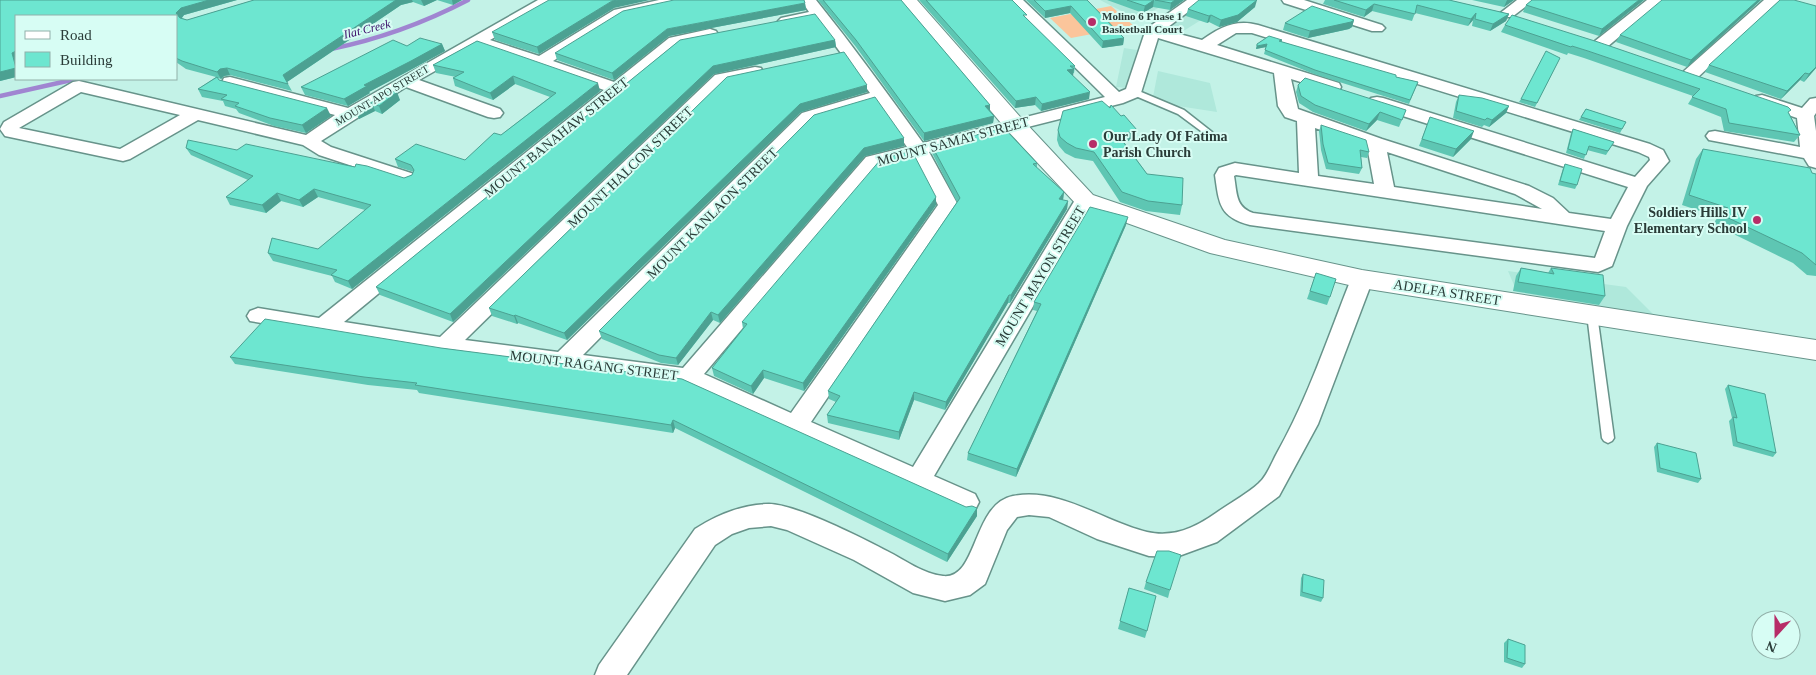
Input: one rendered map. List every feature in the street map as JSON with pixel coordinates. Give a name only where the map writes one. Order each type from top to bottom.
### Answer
[{"type":"street","name":"MOUNT APO STREET","points":[[309,141],[326,128],[405,81],[549,0]]},
{"type":"street","points":[[542,61],[619,13],[680,0]]},
{"type":"street","name":"MOUNT MAYON STREET","points":[[907,0],[1014,124],[1085,200],[919,480]]},
{"type":"street","points":[[1014,0],[1117,99]]},
{"type":"street","points":[[1134,92],[1152,32],[1197,0]]},
{"type":"street","points":[[1288,0],[1377,28]]},
{"type":"street","points":[[1507,14],[1527,0]]},
{"type":"street","points":[[1601,44],[1656,0]]},
{"type":"street","points":[[1690,75],[1773,0]]},
{"type":"street","points":[[772,23],[814,7],[840,53],[878,96],[918,149],[948,205],[796,425]]},
{"type":"street","points":[[1488,10],[1526,20]]},
{"type":"street","points":[[1205,46],[1231,28],[1238,26],[1253,28],[1644,148],[1657,154],[1660,161],[1639,184],[1618,226],[1604,261],[1598,265],[1237,216],[1231,210],[1224,176],[1226,172],[1235,169],[1618,226]]},
{"type":"street","name":"MOUNT BANAHAW STREET","points":[[323,326],[675,41],[723,32]]},
{"type":"street","points":[[1152,32],[1205,46],[1639,184]]},
{"type":"street","points":[[1582,38],[1618,50]]},
{"type":"street","points":[[476,40],[542,61],[616,88]]},
{"type":"street","name":"MOUNT HALCON STREET","points":[[445,346],[721,79],[776,67]]},
{"type":"street","points":[[1672,69],[1708,81]]},
{"type":"street","points":[[1282,71],[1287,106],[1291,113],[1376,143],[1522,190],[1546,202],[1563,218]]},
{"type":"street","points":[[405,81],[494,114]]},
{"type":"street","points":[[230,82],[351,114]]},
{"type":"street","points":[[195,114],[123,155],[9,130],[10,126],[79,86],[309,141],[325,152],[407,178]]},
{"type":"street","name":"MOUNT SAMAT STREET","points":[[688,377],[873,161],[1117,99],[1134,92]]},
{"type":"street","points":[[1715,136],[1813,158],[1811,109],[1743,94]]},
{"type":"street","name":"MOUNT KANLAON STREET","points":[[563,361],[808,117],[878,96]]},
{"type":"street","points":[[1306,119],[1308,180]]},
{"type":"street","points":[[1376,143],[1385,191]]},
{"type":"street","name":"ADELFA STREET","points":[[1085,200],[1219,247],[1362,279],[1816,350]]},
{"type":"street","points":[[610,675],[705,536],[723,525],[749,517],[772,515],[792,520],[864,552],[922,584],[945,589],[960,586],[975,575],[996,524],[1009,508],[1028,504],[1052,507],[1106,531],[1149,544],[1176,545],[1207,534],[1270,490],[1306,424],[1362,279]]},
{"type":"street","name":"MOUNT RAGANG STREET","points":[[258,316],[445,346],[688,377],[966,502]]},
{"type":"lane","points":[[1134,92],[1181,112],[1208,132]]},
{"type":"lane","points":[[1592,314],[1608,438]]},
{"type":"shaded area","points":[[1100,0],[1174,0],[1137,19]]},
{"type":"shaded area","points":[[1207,0],[1233,0],[1185,30],[1168,23]]},
{"type":"shaded area","name":"Molino 6 Phase 1 Basketball Court","points":[[1111,6],[1134,26],[1071,38],[1050,18]]},
{"type":"shaded area","points":[[1124,48],[1137,50],[1127,88],[1116,87]]},
{"type":"shaded area","points":[[1158,71],[1210,83],[1217,112],[1152,102]]},
{"type":"shaded area","points":[[1508,271],[1626,287],[1656,317],[1517,292]]},
{"type":"building","points":[[0,0],[209,0],[181,8],[176,13],[178,15],[15,15],[15,52],[12,53],[15,68],[0,72]]},
{"type":"building","points":[[254,0],[396,0],[283,75],[288,84],[227,68],[220,69],[217,72],[178,59],[178,16],[187,20]]},
{"type":"building","points":[[549,0],[618,0],[612,1],[537,47],[492,32]]},
{"type":"building","points":[[674,0],[804,0],[805,3],[667,29],[612,73],[555,53],[623,11]]},
{"type":"building","points":[[823,0],[901,0],[990,105],[985,106],[994,116],[924,133],[856,40]]},
{"type":"building","points":[[926,0],[1012,0],[1027,15],[1023,15],[1075,66],[1070,66],[1074,69],[1067,70],[1090,92],[1042,104],[1036,97],[1016,101]]},
{"type":"building","points":[[1034,0],[1087,0],[1124,38],[1103,41],[1071,6],[1045,11]]},
{"type":"building","points":[[1127,0],[1154,0],[1145,6]]},
{"type":"building","points":[[1155,0],[1175,0],[1171,3]]},
{"type":"building","points":[[1199,0],[1257,0],[1238,15],[1221,20],[1211,15],[1188,9]]},
{"type":"building","points":[[1334,0],[1449,0],[1509,14],[1493,24],[1475,19],[1476,13],[1471,19],[1417,5],[1415,14],[1374,4],[1366,10]]},
{"type":"building","points":[[1532,0],[1639,0],[1602,29],[1526,5]]},
{"type":"building","points":[[1662,0],[1758,0],[1691,60],[1620,35]]},
{"type":"building","points":[[1780,0],[1794,0],[1816,6],[1816,67],[1809,74],[1805,73],[1787,91],[1709,65]]},
{"type":"building","points":[[1312,6],[1354,20],[1310,31],[1285,23]]},
{"type":"building","points":[[815,14],[835,40],[713,66],[450,314],[376,287],[680,40]]},
{"type":"building","points":[[1512,15],[1598,42],[1788,107],[1791,110],[1788,112],[1800,135],[1729,123],[1726,109],[1692,97],[1700,89],[1505,25]]},
{"type":"building","points":[[1269,36],[1282,40],[1279,41],[1418,82],[1410,100],[1315,70],[1265,50],[1267,44],[1257,46],[1257,44]]},
{"type":"building","points":[[420,38],[442,44],[364,85],[367,86],[344,99],[301,87],[393,40],[407,46]]},
{"type":"building","points":[[477,41],[598,83],[348,281],[331,275],[337,270],[268,253],[272,238],[318,249],[371,205],[314,189],[299,200],[277,193],[262,205],[226,197],[253,176],[186,148],[188,140],[237,150],[246,144],[355,167],[356,164],[367,166],[404,178],[412,175],[414,170],[411,165],[395,159],[416,144],[465,160],[494,133],[501,135],[556,93],[513,76],[490,93],[453,78],[464,72],[433,65]]},
{"type":"building","points":[[1546,51],[1560,58],[1537,103],[1521,99]]},
{"type":"building","points":[[844,52],[867,85],[800,104],[564,333],[515,315],[489,308],[727,77]]},
{"type":"building","points":[[217,77],[219,80],[327,108],[302,125],[270,118],[235,106],[239,103],[221,99],[227,95],[198,89]]},
{"type":"building","points":[[1305,78],[1406,110],[1402,120],[1380,112],[1369,124],[1315,105],[1301,96],[1298,85]]},
{"type":"building","points":[[389,91],[397,92],[379,106],[372,103],[356,112]]},
{"type":"building","points":[[1459,95],[1482,98],[1509,106],[1492,120],[1487,118],[1485,120],[1456,111]]},
{"type":"building","points":[[875,97],[904,138],[864,148],[718,315],[711,312],[676,358],[659,355],[599,331],[814,115]]},
{"type":"building","points":[[1102,101],[1110,108],[1111,105],[1121,116],[1124,115],[1137,130],[1118,135],[1147,174],[1183,178],[1182,205],[1148,201],[1122,192],[1094,152],[1076,148],[1060,137],[1058,130],[1063,111]]},
{"type":"building","points":[[1586,109],[1626,122],[1622,129],[1581,117]]},
{"type":"building","points":[[1430,117],[1474,131],[1456,149],[1422,139]]},
{"type":"building","points":[[1321,125],[1366,140],[1369,152],[1360,150],[1362,168],[1328,163]]},
{"type":"building","points":[[1004,128],[1037,163],[1033,164],[1064,192],[1059,199],[1068,201],[1011,295],[1009,295],[946,402],[914,392],[899,432],[827,415],[840,396],[828,391],[960,198],[932,146]]},
{"type":"building","points":[[1573,129],[1614,142],[1608,151],[1589,146],[1586,155],[1568,149]]},
{"type":"building","name":"Soldiers Hills IV Elementary School","points":[[1703,149],[1810,168],[1812,173],[1816,174],[1816,265],[1802,253],[1720,214],[1728,208],[1689,195]]},
{"type":"building","points":[[912,151],[936,197],[803,383],[763,370],[751,386],[712,368],[747,324],[742,322],[881,159]]},
{"type":"building","points":[[1565,164],[1582,169],[1577,185],[1560,181]]},
{"type":"building","points":[[1090,207],[1128,217],[1017,469],[968,453],[1041,304],[1034,302]]},
{"type":"building","points":[[1521,268],[1554,274],[1551,268],[1603,275],[1605,296],[1518,282]]},
{"type":"building","points":[[1316,273],[1336,279],[1330,297],[1310,291]]},
{"type":"building","points":[[265,319],[441,348],[682,379],[966,507],[972,506],[977,508],[948,554],[673,420],[671,425],[415,385],[417,383],[230,357]]},
{"type":"building","points":[[1728,385],[1765,394],[1776,453],[1737,442],[1733,417],[1737,418]]},
{"type":"building","points":[[1657,443],[1696,453],[1701,479],[1660,468]]},
{"type":"building","points":[[1157,551],[1169,551],[1181,555],[1170,590],[1146,582]]},
{"type":"building","points":[[1303,574],[1324,580],[1323,598],[1302,592]]},
{"type":"building","points":[[1129,588],[1156,596],[1147,631],[1120,621]]},
{"type":"building","points":[[1508,639],[1525,645],[1525,664],[1507,658]]},
{"type":"waterway","name":"Ilat Creek","points":[[331,49],[401,29],[435,16],[468,0]]},
{"type":"waterway","name":"Ilat Creek","points":[[0,96],[72,80]]},
{"type":"place","name":"Molino 6 Phase 1 Basketball Court","points":[[1092,22]]},
{"type":"place","name":"Our Lady Of Fatima Parish Church","points":[[1093,144]]},
{"type":"place","name":"Soldiers Hills IV Elementary School","points":[[1757,220]]}]
